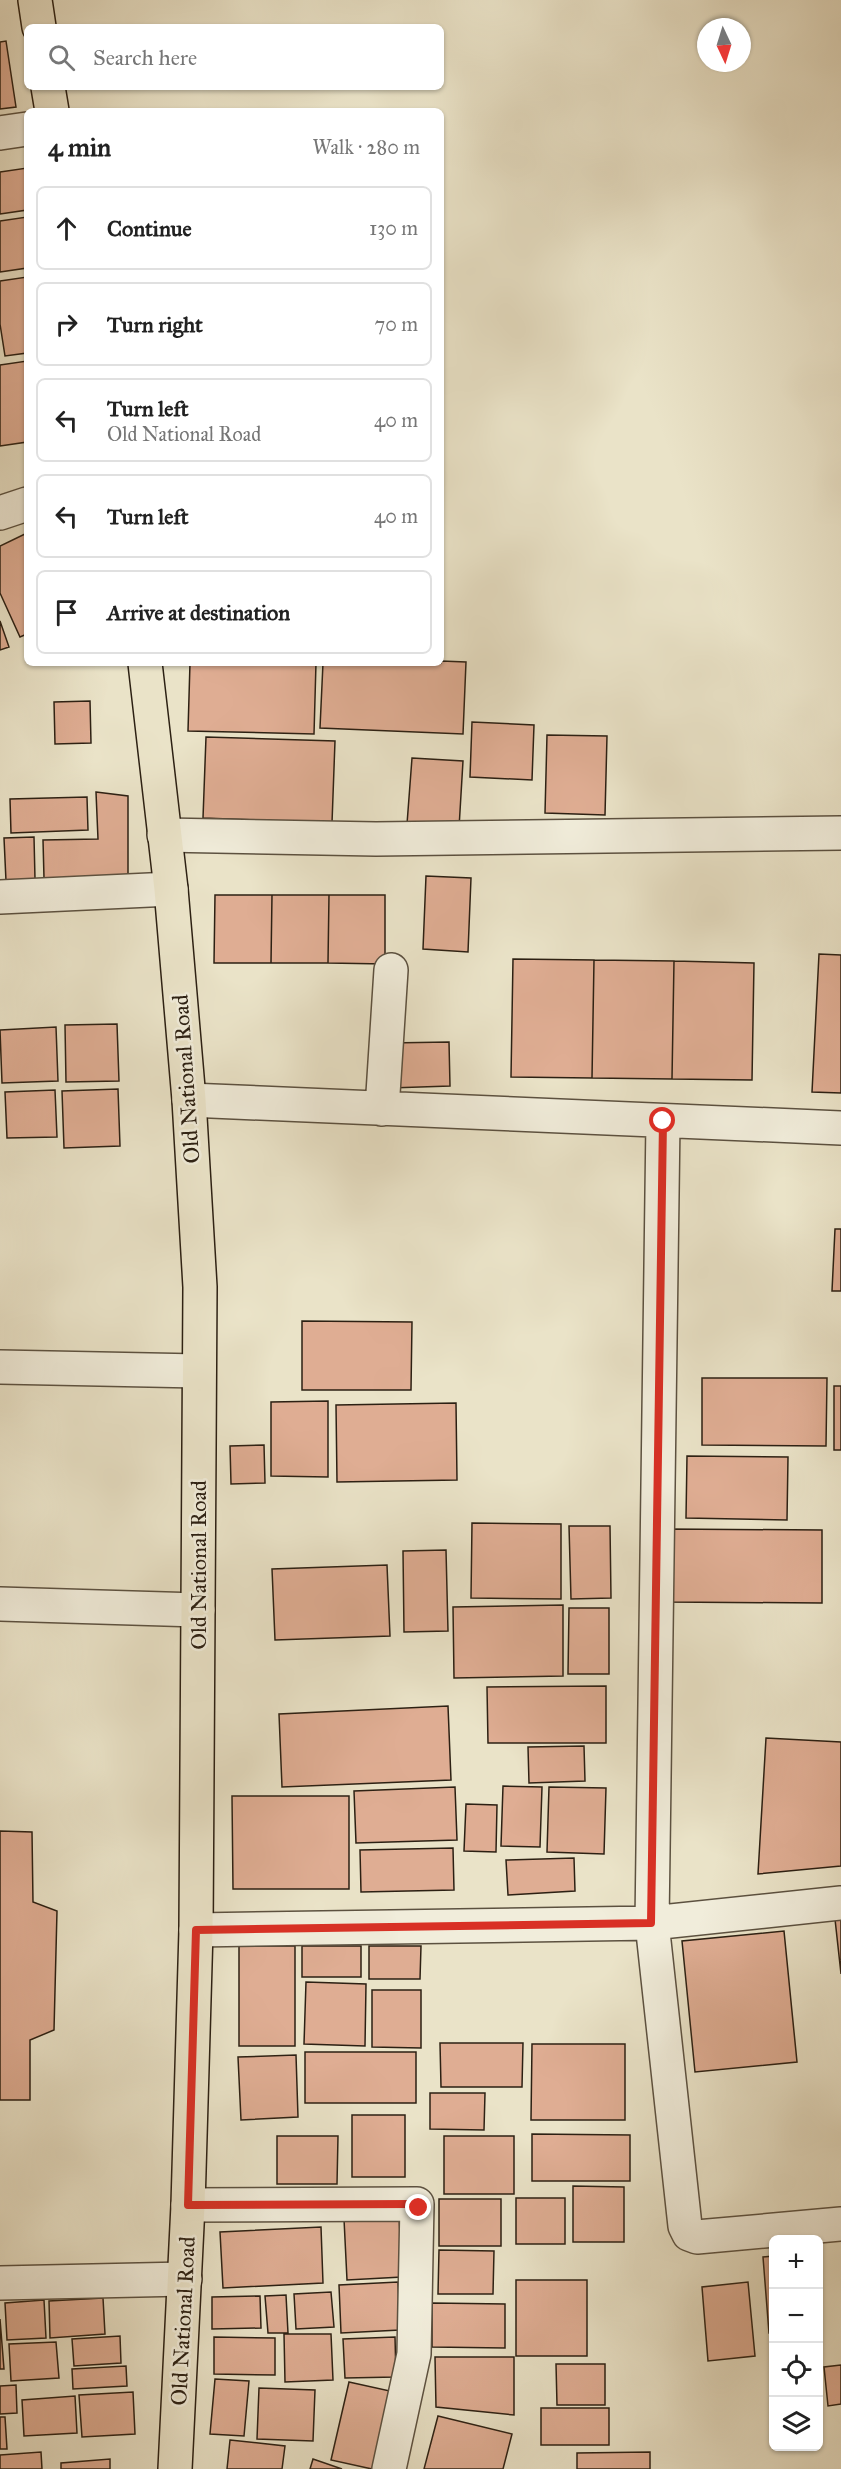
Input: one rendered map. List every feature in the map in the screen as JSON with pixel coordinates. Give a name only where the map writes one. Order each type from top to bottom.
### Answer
[{"type":"main road","points":[[35,0],[39,24]]},
{"type":"main road","points":[[48,90],[52,108]]},
{"type":"main road","name":"Old National Road","points":[[145,666],[171,889],[189,1100],[200,1287],[196,1930],[188,2205],[175,2469]]},
{"type":"street","points":[[0,134],[24,130]]},
{"type":"street","points":[[0,513],[24,505]]},
{"type":"street","points":[[164,835],[376,839],[841,833]]},
{"type":"street","points":[[0,897],[171,889]]},
{"type":"street","points":[[382,1109],[391,970]]},
{"type":"street","points":[[189,1100],[841,1128]]},
{"type":"street","points":[[663,1121],[651,1923],[686,2226],[689,2234],[697,2236],[841,2224]]},
{"type":"street","points":[[0,1367],[199,1371]]},
{"type":"street","points":[[0,1604],[198,1610]]},
{"type":"street","points":[[196,1930],[651,1923],[841,1903]]},
{"type":"street","points":[[188,2205],[417,2204],[414,2354],[389,2469]]},
{"type":"street","points":[[0,2283],[185,2279]]},
{"type":"building","points":[[6,41],[16,107],[0,109],[0,42]]},
{"type":"building","points":[[24,168],[24,210],[0,214],[0,172]]},
{"type":"building","points":[[24,217],[24,268],[0,272],[0,221]]},
{"type":"building","points":[[24,277],[24,353],[5,356],[0,324],[0,281]]},
{"type":"building","points":[[24,361],[24,442],[0,446],[0,365]]},
{"type":"building","points":[[24,534],[24,635],[20,637],[0,593],[0,546]]},
{"type":"building","points":[[0,621],[9,647],[0,650]]},
{"type":"building","points":[[444,661],[466,662],[463,734],[320,728],[323,666],[444,666]]},
{"type":"building","points":[[190,666],[316,666],[314,734],[188,731]]},
{"type":"building","points":[[90,701],[91,743],[55,744],[54,702]]},
{"type":"building","points":[[472,722],[534,725],[532,780],[470,777]]},
{"type":"building","points":[[547,735],[607,736],[605,815],[545,813]]},
{"type":"building","points":[[206,737],[335,741],[332,823],[203,818]]},
{"type":"building","points":[[412,758],[463,761],[459,828],[407,824]]},
{"type":"building","points":[[96,792],[128,796],[128,877],[44,878],[43,840],[98,839]]},
{"type":"building","points":[[87,797],[88,830],[11,833],[10,799]]},
{"type":"building","points":[[34,837],[35,879],[6,881],[4,838]]},
{"type":"building","points":[[426,876],[471,878],[468,952],[423,949]]},
{"type":"building","points":[[215,895],[272,895],[271,963],[214,963]]},
{"type":"building","points":[[272,895],[329,895],[328,963],[271,963]]},
{"type":"building","points":[[329,895],[385,895],[385,964],[328,963]]},
{"type":"building","points":[[819,954],[841,955],[841,1093],[812,1092]]},
{"type":"building","points":[[513,959],[594,960],[592,1078],[511,1077]]},
{"type":"building","points":[[594,960],[674,961],[672,1079],[592,1078]]},
{"type":"building","points":[[674,961],[754,963],[752,1080],[672,1079]]},
{"type":"building","points":[[117,1024],[119,1081],[66,1082],[65,1025]]},
{"type":"building","points":[[56,1027],[58,1081],[2,1083],[0,1030]]},
{"type":"building","points":[[449,1042],[450,1086],[390,1088],[389,1043]]},
{"type":"building","points":[[118,1089],[120,1146],[64,1148],[62,1091]]},
{"type":"building","points":[[55,1090],[57,1137],[7,1138],[5,1092]]},
{"type":"building","points":[[835,1229],[841,1229],[841,1291],[832,1291]]},
{"type":"building","points":[[302,1321],[412,1322],[411,1390],[302,1390]]},
{"type":"building","points":[[702,1378],[827,1378],[826,1446],[702,1445]]},
{"type":"building","points":[[834,1386],[841,1386],[841,1450],[834,1450]]},
{"type":"building","points":[[328,1401],[328,1477],[271,1476],[271,1402]]},
{"type":"building","points":[[456,1403],[457,1480],[337,1482],[336,1405]]},
{"type":"building","points":[[264,1445],[265,1483],[231,1484],[230,1446]]},
{"type":"building","points":[[687,1456],[788,1457],[787,1520],[686,1518]]},
{"type":"building","points":[[472,1523],[561,1524],[561,1599],[471,1598]]},
{"type":"building","points":[[569,1526],[610,1526],[611,1598],[571,1599]]},
{"type":"building","points":[[667,1529],[822,1530],[822,1603],[667,1602]]},
{"type":"building","points":[[446,1550],[448,1631],[404,1632],[403,1551]]},
{"type":"building","points":[[387,1565],[390,1636],[275,1640],[272,1569]]},
{"type":"building","points":[[563,1605],[563,1676],[454,1678],[453,1607]]},
{"type":"building","points":[[569,1608],[609,1608],[609,1674],[568,1674]]},
{"type":"building","points":[[606,1686],[606,1743],[488,1743],[487,1687]]},
{"type":"building","points":[[448,1706],[451,1780],[282,1787],[279,1714]]},
{"type":"building","points":[[766,1738],[841,1742],[841,1866],[758,1874]]},
{"type":"building","points":[[584,1746],[585,1781],[529,1783],[528,1747]]},
{"type":"building","points":[[503,1786],[542,1787],[540,1847],[501,1846]]},
{"type":"building","points":[[455,1787],[457,1840],[356,1843],[354,1791]]},
{"type":"building","points":[[549,1787],[606,1788],[604,1854],[547,1852]]},
{"type":"building","points":[[232,1796],[349,1796],[349,1889],[233,1889]]},
{"type":"building","points":[[466,1804],[497,1805],[496,1852],[464,1851]]},
{"type":"building","points":[[0,1831],[32,1832],[33,1902],[57,1911],[54,2030],[30,2040],[30,2100],[0,2100]]},
{"type":"building","points":[[453,1848],[454,1890],[361,1892],[360,1850]]},
{"type":"building","points":[[574,1858],[575,1891],[508,1895],[506,1860]]},
{"type":"building","points":[[835,1919],[841,1919],[841,1974]]},
{"type":"building","points":[[784,1931],[797,2062],[695,2072],[682,1941]]},
{"type":"building","points":[[239,1946],[295,1946],[295,2046],[239,2046]]},
{"type":"building","points":[[302,1946],[361,1946],[361,1977],[302,1977]]},
{"type":"building","points":[[369,1946],[421,1946],[420,1979],[369,1979]]},
{"type":"building","points":[[306,1982],[366,1984],[365,2046],[304,2044]]},
{"type":"building","points":[[372,1990],[421,1990],[421,2048],[372,2047]]},
{"type":"building","points":[[440,2043],[523,2043],[522,2087],[441,2087]]},
{"type":"building","points":[[532,2044],[625,2044],[625,2120],[531,2120]]},
{"type":"building","points":[[305,2052],[416,2052],[416,2103],[305,2103]]},
{"type":"building","points":[[296,2055],[298,2117],[241,2120],[238,2057]]},
{"type":"building","points":[[430,2093],[485,2093],[484,2130],[430,2129]]},
{"type":"building","points":[[352,2115],[405,2115],[405,2177],[352,2177]]},
{"type":"building","points":[[532,2134],[630,2135],[630,2181],[532,2181]]},
{"type":"building","points":[[277,2136],[338,2136],[337,2184],[277,2184]]},
{"type":"building","points":[[444,2136],[514,2136],[514,2194],[444,2194]]},
{"type":"building","points":[[573,2186],[624,2187],[624,2242],[573,2242]]},
{"type":"building","points":[[516,2198],[565,2198],[565,2244],[516,2244]]},
{"type":"building","points":[[439,2199],[501,2199],[501,2246],[439,2246]]},
{"type":"building","points":[[399,2215],[402,2277],[347,2280],[344,2219]]},
{"type":"building","points":[[321,2227],[323,2283],[223,2288],[220,2232]]},
{"type":"building","points":[[439,2250],[494,2251],[493,2294],[438,2294]]},
{"type":"building","points":[[769,2256],[769,2333],[763,2257]]},
{"type":"building","points":[[516,2280],[587,2280],[587,2356],[516,2356]]},
{"type":"building","points":[[398,2282],[400,2330],[341,2333],[339,2285]]},
{"type":"building","points":[[748,2282],[755,2356],[708,2361],[702,2287]]},
{"type":"building","points":[[331,2292],[334,2327],[296,2329],[294,2294]]},
{"type":"building","points":[[286,2295],[288,2333],[268,2333],[265,2296]]},
{"type":"building","points":[[260,2296],[261,2328],[212,2329],[212,2297]]},
{"type":"building","points":[[103,2298],[105,2334],[50,2338],[49,2301]]},
{"type":"building","points":[[44,2300],[46,2338],[7,2340],[5,2303]]},
{"type":"building","points":[[432,2303],[505,2304],[505,2348],[432,2347]]},
{"type":"building","points":[[0,2319],[4,2369],[0,2369]]},
{"type":"building","points":[[284,2334],[331,2334],[333,2380],[285,2382]]},
{"type":"building","points":[[120,2336],[121,2363],[74,2366],[72,2339]]},
{"type":"building","points":[[214,2337],[275,2338],[275,2375],[214,2374]]},
{"type":"building","points":[[395,2337],[396,2377],[345,2378],[343,2339]]},
{"type":"building","points":[[56,2342],[59,2378],[11,2381],[9,2344]]},
{"type":"building","points":[[435,2357],[514,2357],[514,2415],[436,2407]]},
{"type":"building","points":[[556,2364],[605,2364],[605,2405],[557,2405]]},
{"type":"building","points":[[841,2365],[841,2404],[828,2406],[824,2367]]},
{"type":"building","points":[[126,2366],[127,2386],[73,2389],[72,2369]]},
{"type":"building","points":[[215,2379],[249,2381],[244,2436],[210,2434]]},
{"type":"building","points":[[349,2382],[390,2391],[372,2469],[331,2460]]},
{"type":"building","points":[[16,2385],[17,2413],[0,2414],[0,2386]]},
{"type":"building","points":[[259,2388],[315,2390],[313,2441],[257,2439]]},
{"type":"building","points":[[133,2392],[135,2434],[82,2437],[79,2395]]},
{"type":"building","points":[[75,2396],[77,2433],[24,2436],[22,2400]]},
{"type":"building","points":[[541,2408],[609,2408],[609,2445],[541,2445]]},
{"type":"building","points":[[438,2416],[512,2434],[503,2469],[424,2469]]},
{"type":"building","points":[[0,2417],[5,2417],[7,2449],[0,2449]]},
{"type":"building","points":[[230,2440],[285,2446],[282,2469],[227,2469]]},
{"type":"building","points":[[41,2452],[42,2469],[0,2469],[0,2455]]},
{"type":"building","points":[[650,2452],[650,2469],[577,2469],[577,2453]]},
{"type":"building","points":[[110,2459],[110,2469],[61,2469],[61,2463]]},
{"type":"building","points":[[313,2459],[342,2469],[310,2469]]},
{"type":"route","points":[[419,2208],[417,2204],[188,2205],[196,1930],[651,1923],[663,1121]]}]
